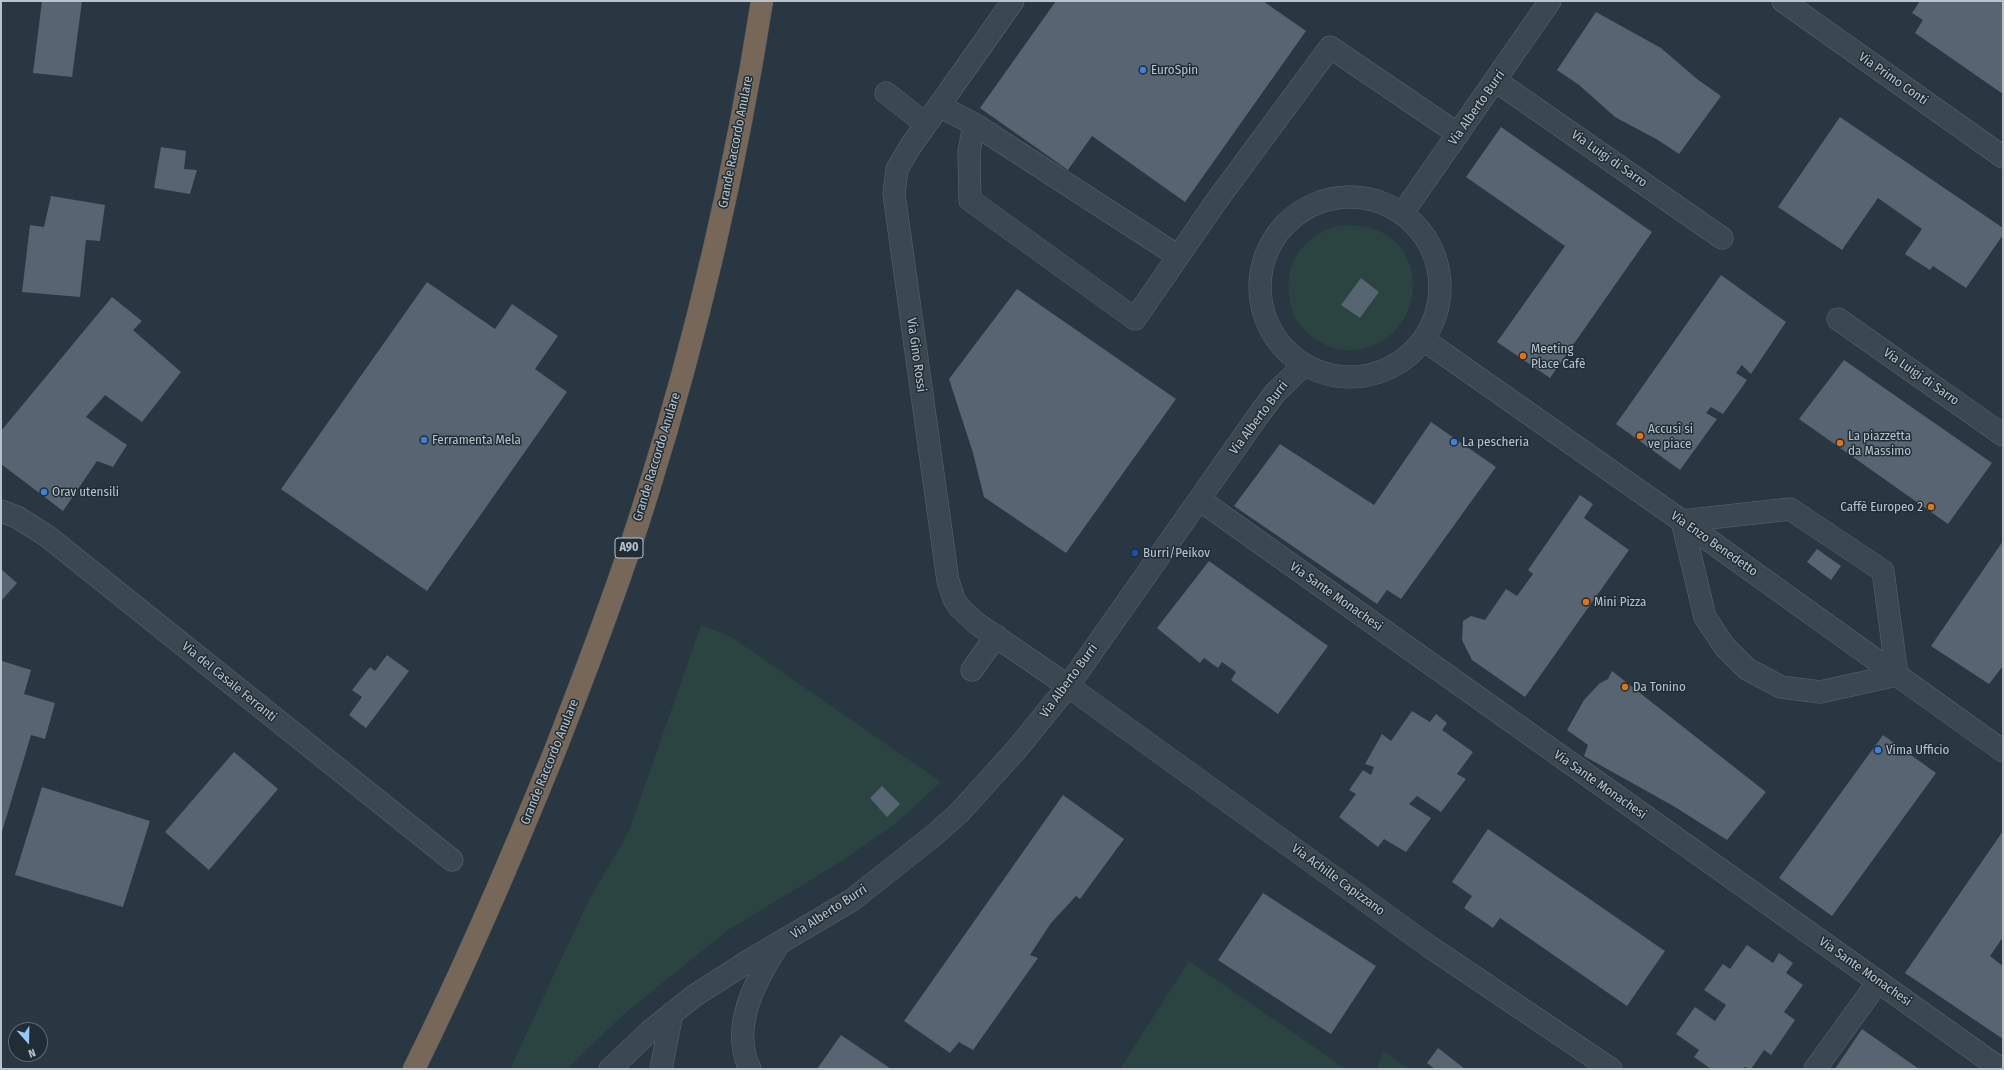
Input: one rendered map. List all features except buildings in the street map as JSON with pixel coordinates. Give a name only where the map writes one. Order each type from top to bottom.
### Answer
[{"type":"highway","name":"Grande Raccordo Anulare","points":[[414,1069],[488,913],[526,822],[598,640],[646,499],[681,375],[716,235],[739,132],[762,1]]},
{"type":"street","name":"Via Gino Rossi","points":[[1013,1],[903,159],[897,169],[894,194],[948,581],[954,599],[959,607],[976,623],[1068,686]]},
{"type":"street","name":"Via Alberto Burri","points":[[1402,214],[1496,81],[1550,1]]},
{"type":"street","name":"Via Primo Conti","points":[[1783,1],[2003,157]]},
{"type":"street","points":[[974,124],[969,152],[970,200],[1135,319],[1215,203],[1330,47],[1458,134]]},
{"type":"street","name":"Via Luigi di Sarro","points":[[1496,81],[1722,238]]},
{"type":"street","points":[[886,93],[926,124]]},
{"type":"street","points":[[939,106],[974,124],[1178,256]]},
{"type":"street","points":[[1344,197],[1374,200],[1389,206],[1414,222],[1431,246],[1440,272],[1440,301],[1432,327],[1424,340],[1403,361],[1390,368],[1362,377],[1331,376],[1317,372],[1304,365],[1281,346],[1265,320],[1261,305],[1260,282],[1264,260],[1270,246],[1288,222],[1314,205],[1344,197]]},
{"type":"street","name":"Via Luigi di Sarro","points":[[1838,319],[2003,435]]},
{"type":"street","name":"Via Enzo Benedetto","points":[[1424,340],[2003,751]]},
{"type":"street","name":"Via Alberto Burri","points":[[610,1069],[648,1032],[714,982],[852,900],[938,832],[988,783],[1068,686],[1098,641],[1275,393],[1304,365]]},
{"type":"street","name":"Via Sante Monachesi","points":[[1200,500],[2001,1069]]},
{"type":"street","points":[[1790,509],[1883,572],[1897,675],[1820,692],[1781,687],[1747,669],[1724,646],[1706,617],[1682,522],[1790,509]]},
{"type":"street","name":"Via del Casale Ferranti","points":[[1,511],[18,517],[47,536],[452,860]]},
{"type":"street","points":[[972,670],[996,636]]},
{"type":"street","name":"Via Achille Capizzano","points":[[1068,686],[1430,947],[1611,1069]]},
{"type":"street","points":[[742,1064],[744,1028],[749,999],[757,978],[780,943]]},
{"type":"street","points":[[1814,1069],[1878,982]]},
{"type":"street","points":[[661,1069],[672,1013]]},
{"type":"green space","points":[[1344,225],[1364,227],[1383,233],[1399,246],[1409,261],[1413,279],[1412,297],[1406,315],[1396,330],[1381,342],[1362,349],[1338,349],[1324,344],[1307,332],[1294,315],[1288,290],[1291,267],[1296,256],[1303,247],[1312,238],[1329,229]],"holes":[[[1362,279],[1379,292],[1360,318],[1341,305]]]},
{"type":"green space","points":[[701,625],[730,636],[941,782],[895,824],[837,864],[728,930],[624,1014],[567,1069],[510,1069],[586,906],[629,831]]},
{"type":"green space","points":[[1189,961],[1346,1069],[1120,1069]]},
{"type":"green space","points":[[1384,1052],[1409,1069],[1376,1069]]},
{"type":"place","name":"EuroSpin","points":[[1143,70]]},
{"type":"place","name":"Meeting Place Cafè","points":[[1523,356]]},
{"type":"place","name":"Accusì si ve piace","points":[[1640,436]]},
{"type":"place","name":"Ferramenta Mela","points":[[424,440]]},
{"type":"place","name":"La pescheria","points":[[1454,442]]},
{"type":"place","name":"La piazzetta da Massimo","points":[[1840,443]]},
{"type":"place","name":"Orav utensili","points":[[44,492]]},
{"type":"place","name":"Caffè Europeo 2","points":[[1931,507]]},
{"type":"place","name":"Burri/Peikov","points":[[1135,553]]},
{"type":"place","name":"Mini Pizza","points":[[1586,602]]},
{"type":"place","name":"Da Tonino","points":[[1625,687]]},
{"type":"place","name":"Vima Ufficio","points":[[1878,750]]}]
